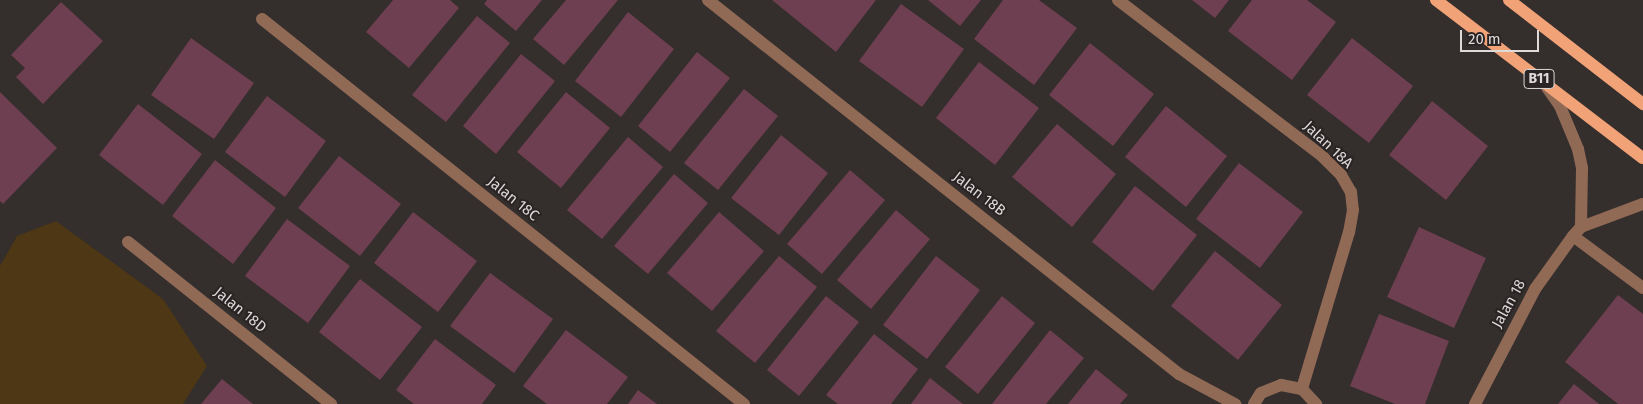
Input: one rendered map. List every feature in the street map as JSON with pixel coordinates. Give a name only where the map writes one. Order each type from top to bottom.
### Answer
[{"type":"main road","name":"B11","points":[[1436,0],[1643,158]]},
{"type":"main road","points":[[1509,0],[1643,104]]},
{"type":"street","name":"Jalan 18B","points":[[708,0],[1179,374],[1235,404]]},
{"type":"street","name":"Jalan 18A","points":[[1118,0],[1322,156],[1341,176],[1351,192],[1353,210],[1349,232],[1302,389]]},
{"type":"street","name":"Jalan 18C","points":[[262,18],[744,404]]},
{"type":"street","points":[[1543,82],[1560,106],[1578,149],[1582,168],[1577,231]]},
{"type":"street","points":[[1577,231],[1643,204]]},
{"type":"street","points":[[1577,231],[1643,288]]},
{"type":"street","name":"Jalan 18","points":[[1475,404],[1535,289],[1577,231]]},
{"type":"street","name":"Jalan 18D","points":[[128,242],[331,404]]},
{"type":"street","points":[[1254,404],[1261,393],[1281,385],[1302,389],[1316,404]]},
{"type":"shaded area","points":[[56,221],[163,299],[207,366],[183,404],[0,404],[0,266],[17,236]]},
{"type":"building","points":[[393,0],[450,0],[459,8],[409,68],[366,32]]},
{"type":"building","points":[[487,0],[542,0],[516,31],[484,4]]},
{"type":"building","points":[[566,0],[618,0],[564,65],[533,39]]},
{"type":"building","points":[[772,0],[876,0],[836,52]]},
{"type":"building","points":[[928,0],[981,0],[960,26]]},
{"type":"building","points":[[1003,0],[1039,0],[1077,28],[1034,85],[974,39]]},
{"type":"building","points":[[1192,0],[1229,0],[1215,18]]},
{"type":"building","points":[[1252,0],[1307,0],[1336,22],[1292,80],[1228,31]]},
{"type":"building","points":[[61,2],[103,41],[43,104],[16,77],[25,68],[11,55]]},
{"type":"building","points":[[901,4],[964,49],[922,107],[859,61]]},
{"type":"building","points":[[628,12],[674,49],[621,117],[575,81]]},
{"type":"building","points":[[477,16],[510,43],[446,122],[412,95]]},
{"type":"building","points":[[191,38],[254,83],[214,139],[151,95]]},
{"type":"building","points":[[1352,38],[1413,86],[1369,143],[1307,95]]},
{"type":"building","points":[[1090,43],[1154,94],[1113,146],[1049,95]]},
{"type":"building","points":[[697,52],[730,78],[670,152],[638,126]]},
{"type":"building","points":[[521,54],[555,81],[496,154],[463,126]]},
{"type":"building","points":[[979,62],[1039,108],[995,165],[936,118]]},
{"type":"building","points":[[744,89],[778,116],[718,190],[684,163]]},
{"type":"building","points":[[0,92],[57,148],[3,204],[0,201]]},
{"type":"building","points":[[566,92],[610,128],[561,188],[517,152]]},
{"type":"building","points":[[267,96],[326,141],[285,197],[225,152]]},
{"type":"building","points":[[1432,101],[1488,146],[1446,200],[1389,155]]},
{"type":"building","points":[[138,104],[202,154],[163,205],[99,155]]},
{"type":"building","points":[[1166,106],[1227,156],[1186,207],[1125,157]]},
{"type":"building","points":[[1057,124],[1116,174],[1072,227],[1012,177]]},
{"type":"building","points":[[781,135],[828,173],[779,235],[731,198]]},
{"type":"building","points":[[628,137],[663,167],[602,239],[567,210]]},
{"type":"building","points":[[339,156],[401,204],[360,256],[298,208]]},
{"type":"building","points":[[215,160],[276,208],[233,264],[172,216]]},
{"type":"building","points":[[1239,163],[1303,212],[1260,268],[1196,219]]},
{"type":"building","points":[[850,170],[885,200],[822,274],[787,244]]},
{"type":"building","points":[[674,174],[708,203],[648,274],[614,246]]},
{"type":"building","points":[[1135,186],[1197,235],[1153,291],[1092,242]]},
{"type":"building","points":[[896,210],[930,239],[871,309],[837,280]]},
{"type":"building","points":[[413,212],[477,261],[438,312],[374,263]]},
{"type":"building","points":[[719,212],[764,251],[712,311],[667,273]]},
{"type":"building","points":[[287,219],[350,266],[308,323],[245,276]]},
{"type":"building","points":[[1419,227],[1486,258],[1454,328],[1387,297]]},
{"type":"building","points":[[1215,251],[1282,305],[1238,360],[1171,306]]},
{"type":"building","points":[[779,256],[817,287],[755,363],[716,331]]},
{"type":"building","points":[[936,256],[980,290],[927,359],[883,325]]},
{"type":"building","points":[[490,273],[553,319],[514,373],[450,326]]},
{"type":"building","points":[[360,279],[422,327],[380,380],[319,332]]},
{"type":"building","points":[[1618,295],[1643,314],[1643,404],[1618,404],[1565,362]]},
{"type":"building","points":[[826,296],[859,322],[799,396],[767,370]]},
{"type":"building","points":[[1002,296],[1035,323],[978,394],[945,367]]},
{"type":"building","points":[[1379,314],[1449,341],[1425,404],[1395,404],[1350,386]]},
{"type":"building","points":[[566,330],[628,377],[607,404],[547,404],[523,386]]},
{"type":"building","points":[[1050,330],[1084,358],[1046,404],[992,404]]},
{"type":"building","points":[[874,334],[918,369],[891,404],[838,404],[826,395]]},
{"type":"building","points":[[435,339],[496,385],[482,404],[414,404],[396,390]]},
{"type":"building","points":[[1096,369],[1128,395],[1120,404],[1068,404]]},
{"type":"building","points":[[930,378],[963,404],[911,404]]},
{"type":"building","points":[[222,379],[253,404],[201,404]]},
{"type":"building","points":[[1574,384],[1599,404],[1558,404]]},
{"type":"building","points":[[638,390],[657,404],[628,404]]}]
